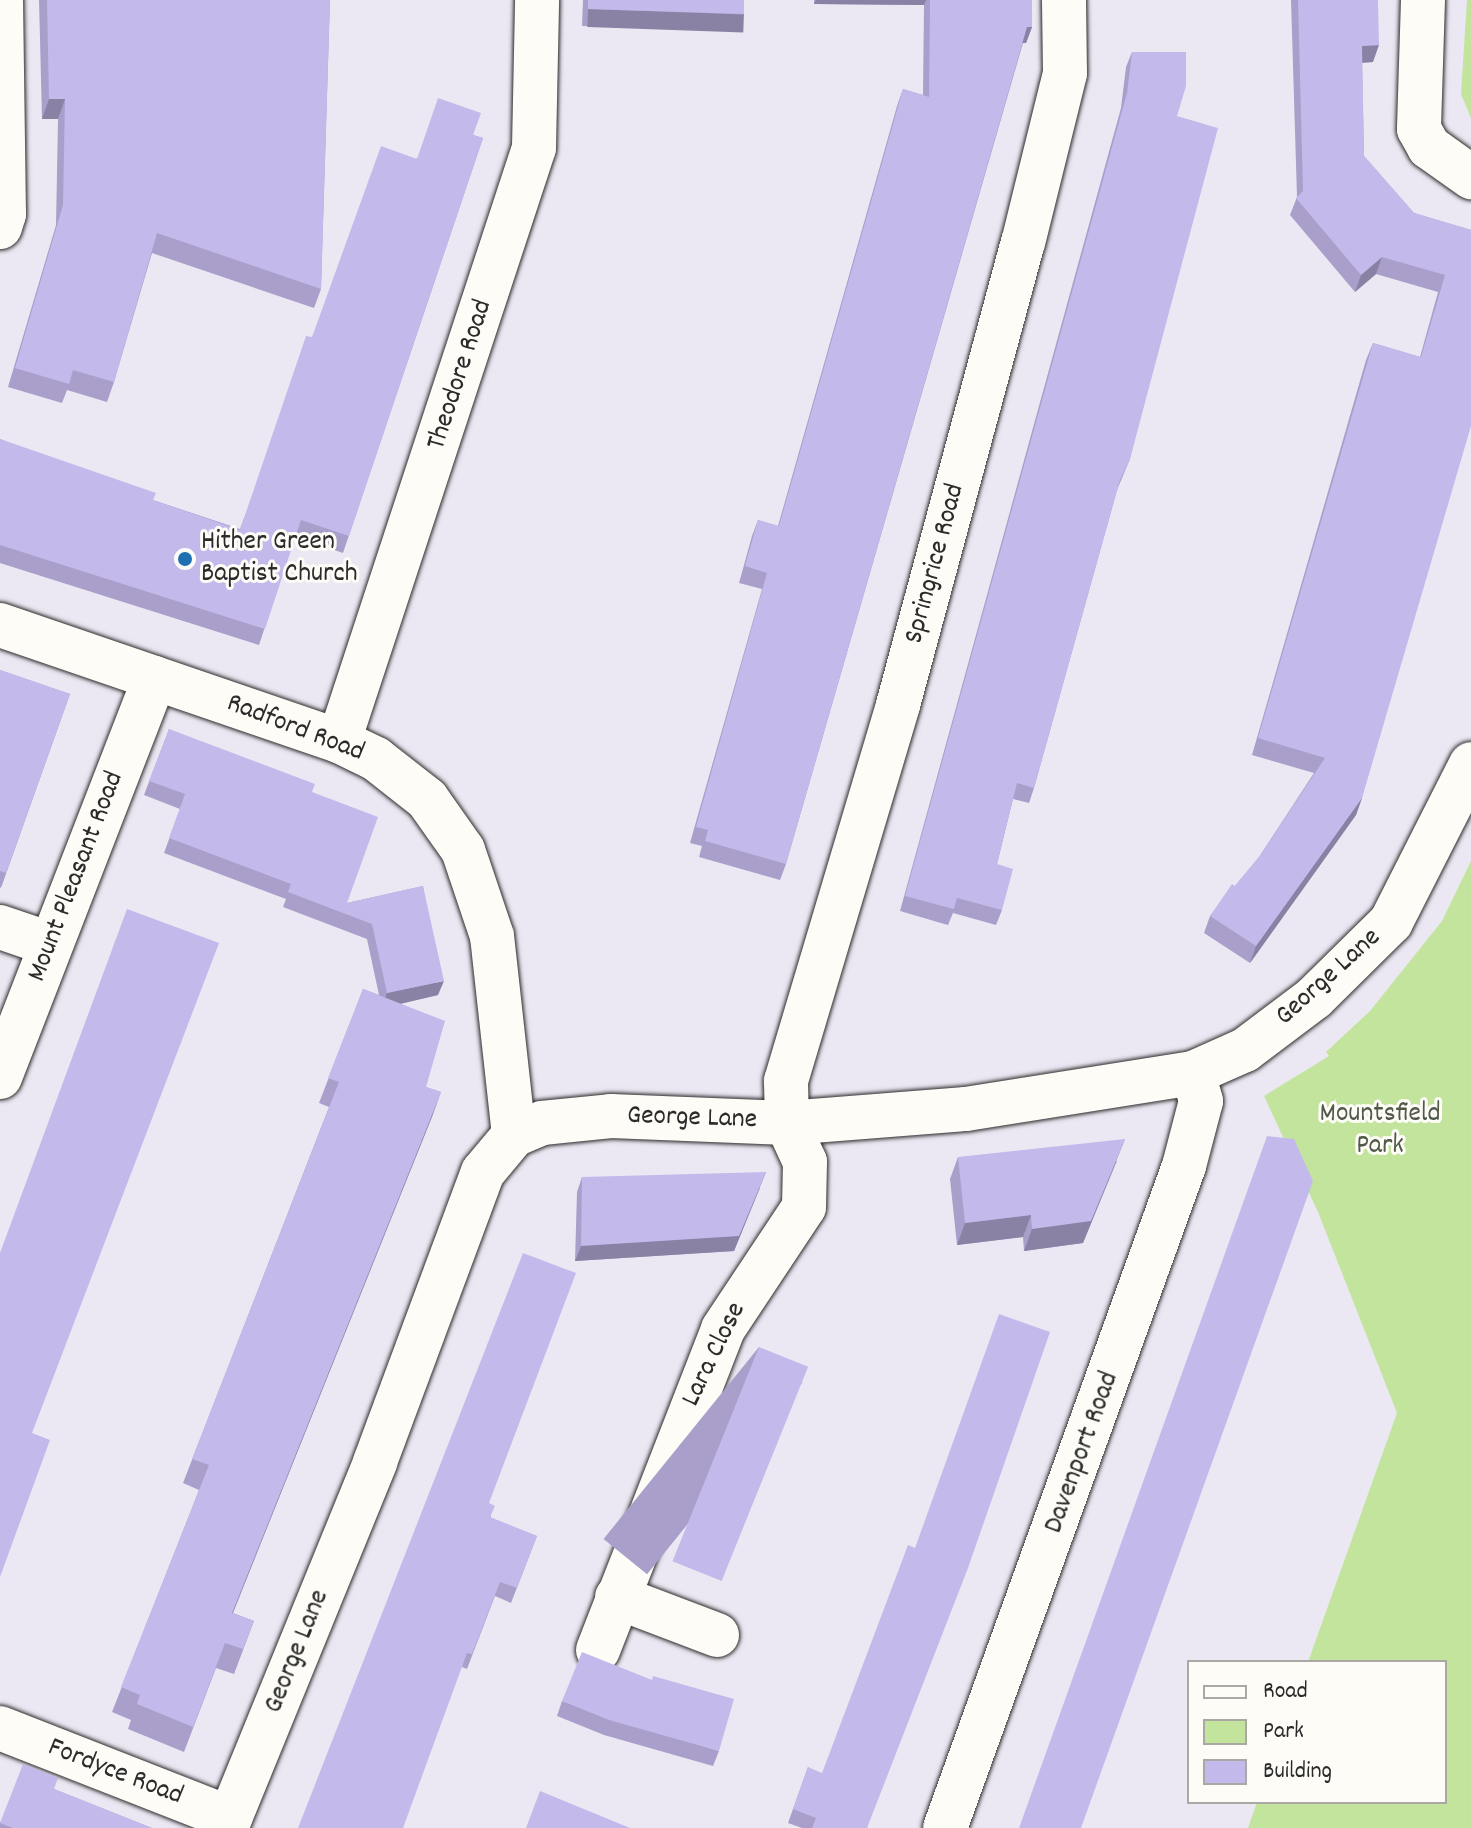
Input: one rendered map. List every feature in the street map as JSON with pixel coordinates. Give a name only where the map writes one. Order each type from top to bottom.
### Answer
[{"type":"street","points":[[0,227],[4,214],[1,0]]},
{"type":"street","name":"Theodore Road","points":[[339,741],[534,148],[537,0]]},
{"type":"street","name":"Springrice Road","points":[[787,1123],[786,1081],[898,705],[1065,73],[1064,0]]},
{"type":"street","points":[[1423,0],[1419,129],[1429,147],[1471,177]]},
{"type":"street","name":"Radford Road","points":[[0,625],[339,741],[386,766],[427,799],[463,850],[492,936],[514,1135]]},
{"type":"street","name":"Mount Pleasant Road","points":[[0,1077],[155,678]]},
{"type":"street","name":"George Lane","points":[[228,1823],[375,1462],[483,1172],[514,1135],[542,1123],[611,1116],[787,1123],[966,1109],[1193,1073],[1245,1050],[1314,998],[1391,922],[1471,764]]},
{"type":"street","points":[[0,927],[50,944]]},
{"type":"street","name":"Davenport Road","points":[[945,1828],[1184,1166],[1201,1101],[1193,1073]]},
{"type":"street","name":"Lara Close","points":[[598,1650],[723,1329],[804,1207],[805,1162],[787,1123]]},
{"type":"street","points":[[617,1597],[717,1635]]},
{"type":"street","name":"Fordyce Road","points":[[0,1728],[228,1823]]},
{"type":"green space","points":[[1467,0],[1471,0],[1471,118],[1461,94]]},
{"type":"green space","name":"Mountsfield Park","points":[[1471,861],[1471,1828],[1248,1828],[1256,1804],[1447,1804],[1447,1660],[1309,1660],[1397,1413],[1318,1212],[1264,1096],[1329,1056],[1326,1052],[1370,1011],[1442,921]]},
{"type":"building","points":[[47,0],[330,0],[321,289],[157,233],[114,382],[73,370],[69,384],[15,368],[63,205],[65,99],[49,99]]},
{"type":"building","points":[[588,0],[744,0],[744,14],[588,9]]},
{"type":"building","points":[[930,0],[1032,0],[1032,27],[1027,27],[786,864],[705,841],[708,830],[696,827],[767,573],[745,566],[758,520],[779,526],[903,89],[929,97]]},
{"type":"building","points":[[1298,0],[1378,0],[1379,45],[1362,46],[1364,156],[1414,213],[1471,230],[1471,426],[1362,798],[1256,946],[1210,916],[1232,884],[1235,886],[1259,857],[1325,758],[1258,738],[1373,343],[1421,357],[1445,275],[1382,257],[1361,275],[1296,198],[1303,191]]},
{"type":"building","points":[[1132,52],[1186,52],[1186,86],[1177,116],[1218,128],[1130,459],[1120,480],[1034,788],[1017,783],[997,864],[1013,869],[1002,910],[957,898],[954,909],[905,896],[1127,93]]},
{"type":"building","points":[[438,98],[481,113],[473,135],[483,138],[349,536],[301,520],[265,629],[0,545],[0,439],[156,493],[153,500],[240,530],[306,336],[312,337],[381,146],[417,159]]},
{"type":"building","points":[[0,670],[70,694],[6,873],[0,871]]},
{"type":"building","points":[[169,729],[315,784],[312,792],[378,817],[347,903],[423,886],[444,981],[387,993],[372,924],[288,892],[291,884],[169,838],[185,794],[149,781]]},
{"type":"building","points":[[127,909],[219,943],[32,1433],[50,1440],[0,1577],[0,1253]]},
{"type":"building","points":[[363,989],[445,1021],[426,1087],[441,1092],[232,1613],[254,1621],[243,1649],[225,1643],[193,1727],[137,1704],[140,1695],[121,1687],[209,1465],[192,1459],[339,1082],[328,1078]]},
{"type":"building","points":[[1267,1136],[1294,1139],[1313,1181],[1081,1828],[1019,1828]]},
{"type":"building","points":[[1125,1139],[1091,1221],[1032,1229],[1031,1215],[965,1223],[958,1157]]},
{"type":"building","points":[[766,1172],[739,1236],[581,1246],[582,1177]]},
{"type":"building","points":[[523,1253],[576,1273],[489,1503],[495,1506],[490,1517],[537,1536],[517,1588],[500,1582],[472,1654],[467,1653],[403,1828],[298,1828]]},
{"type":"building","points":[[999,1314],[1050,1332],[968,1568],[867,1828],[812,1828],[816,1818],[793,1809],[808,1767],[822,1773],[908,1545],[915,1548]]},
{"type":"building","points":[[759,1347],[808,1367],[722,1581],[672,1561]]},
{"type":"building","points":[[582,1652],[652,1680],[653,1676],[734,1699],[719,1751],[609,1720],[562,1701]]},
{"type":"building","points":[[23,1764],[58,1778],[54,1789],[152,1828],[13,1828],[0,1823]]},
{"type":"building","points":[[540,1791],[630,1828],[526,1828]]},
{"type":"place","name":"Hither Green Baptist Church","points":[[185,559]]}]
